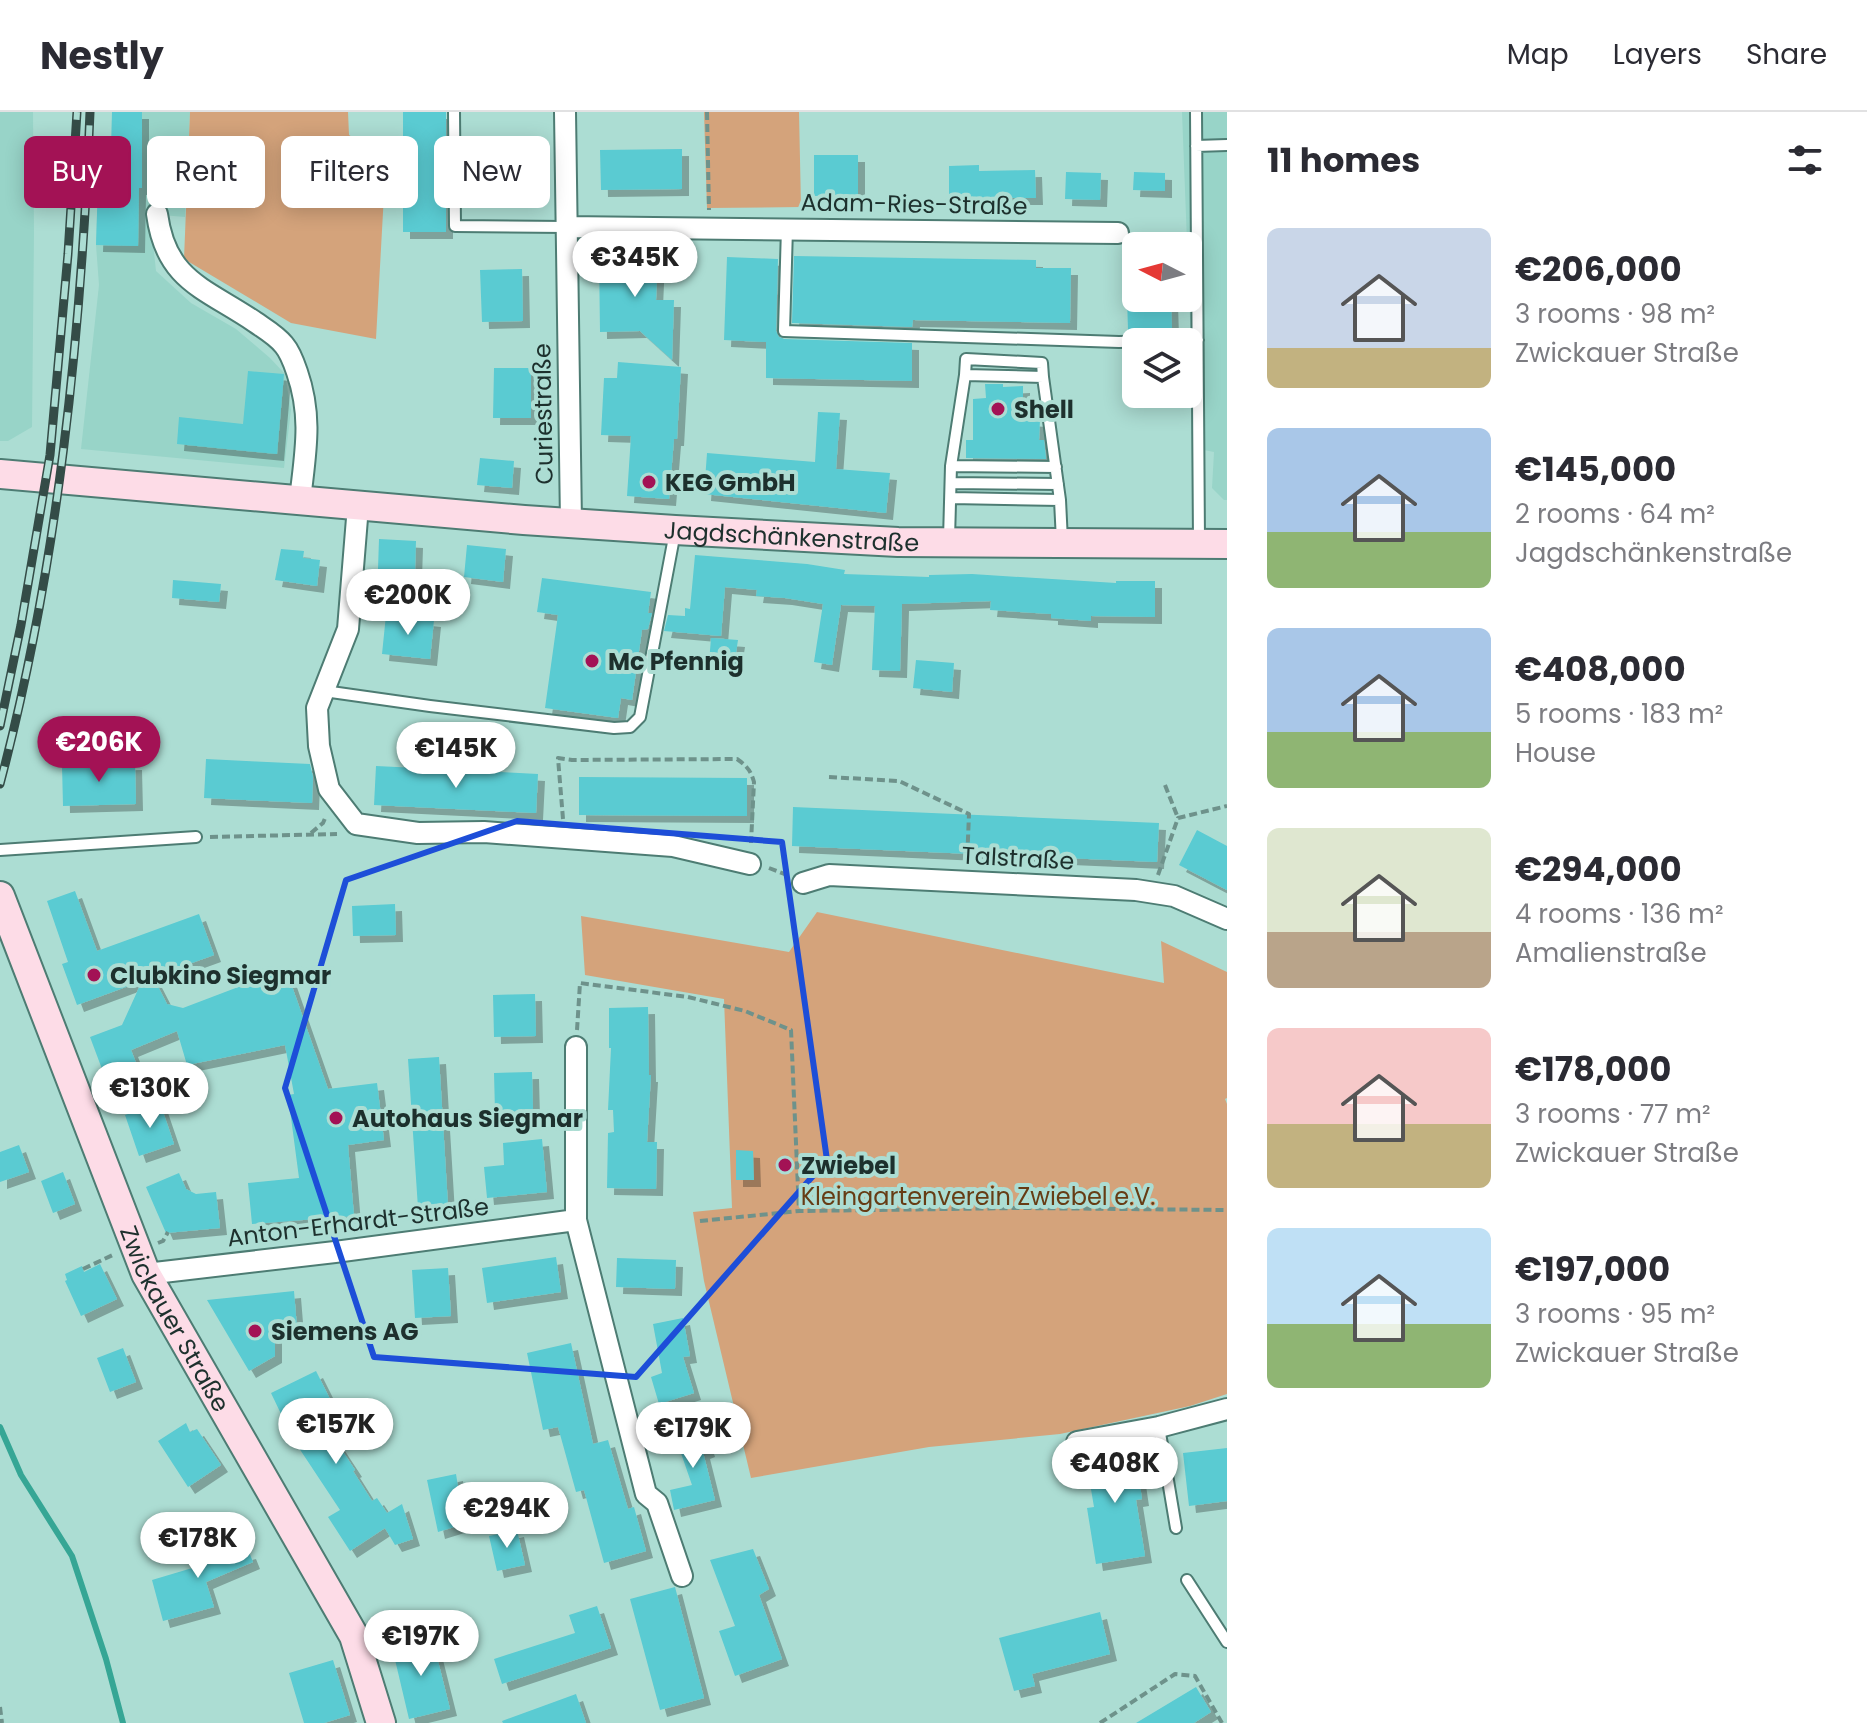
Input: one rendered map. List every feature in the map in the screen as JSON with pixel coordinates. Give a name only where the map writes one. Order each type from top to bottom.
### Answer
[{"type":"main road","name":"Jagdschänkenstraße","points":[[0,474],[675,530],[898,542],[1213,544]]},
{"type":"main road","name":"Zwickauer Straße","points":[[0,896],[146,1274],[354,1636],[381,1723]]},
{"type":"street","name":"Curiestraße","points":[[565,112],[571,523]]},
{"type":"street","points":[[157,214],[165,249],[176,268],[271,333],[285,346],[296,368],[307,407],[300,500]]},
{"type":"street","name":"Adam-Ries-Straße","points":[[566,227],[1118,233]]},
{"type":"street","points":[[358,506],[348,629],[317,708],[319,746],[329,789],[356,824],[418,833],[484,832],[673,846],[750,864]]},
{"type":"street","name":"Talstraße","points":[[803,883],[829,875],[1136,890],[1174,896],[1227,919]]},
{"type":"street","points":[[576,1047],[576,1220],[646,1494],[657,1503],[682,1576]]},
{"type":"street","name":"Anton-Erhardt-Straße","points":[[146,1274],[576,1220]]},
{"type":"street","points":[[1077,1442],[1159,1427],[1227,1409]]},
{"type":"lane","points":[[454,112],[455,226],[566,227]]},
{"type":"lane","points":[[1196,112],[1198,328]]},
{"type":"lane","points":[[1196,146],[1227,145]]},
{"type":"lane","points":[[787,228],[784,331],[1122,342]]},
{"type":"lane","points":[[949,542],[951,466],[965,375],[1043,377],[1060,500],[1062,543]]},
{"type":"lane","points":[[1202,394],[1213,544]]},
{"type":"lane","points":[[951,466],[1056,467]]},
{"type":"lane","points":[[951,483],[1058,484]]},
{"type":"lane","points":[[951,498],[1060,500]]},
{"type":"lane","points":[[324,691],[614,728],[630,727],[640,717],[675,530]]},
{"type":"lane","points":[[0,850],[196,837]]},
{"type":"lane","points":[[1159,1427],[1176,1528]]},
{"type":"lane","points":[[1187,1580],[1227,1642]]},
{"type":"path","points":[[707,112],[709,227]]},
{"type":"path","points":[[562,801],[558,758],[737,759],[752,772],[754,782],[750,864]]},
{"type":"path","points":[[829,777],[899,781],[969,814],[966,882]]},
{"type":"path","points":[[1152,893],[1178,818],[1165,785]]},
{"type":"path","points":[[1178,818],[1227,806]]},
{"type":"path","points":[[196,837],[336,834],[356,824]]},
{"type":"path","points":[[576,1047],[580,983],[688,997],[745,1011],[791,1030],[799,1211]]},
{"type":"path","points":[[700,1221],[799,1211],[1019,1208],[1227,1210]]},
{"type":"path","points":[[163,1241],[168,1232]]},
{"type":"path","points":[[83,1269],[89,1266]]},
{"type":"path","points":[[1100,1723],[1175,1674],[1195,1676],[1222,1723]]},
{"type":"path","points":[[0,1707],[2,1723]]},
{"type":"highlighted area","points":[[517,821],[782,842],[827,1160],[636,1377],[374,1357],[285,1088],[346,880]]},
{"type":"shaded area","points":[[0,112],[33,112],[33,136],[24,136],[24,208],[34,208],[32,427],[8,441],[0,441]]},
{"type":"shaded area","points":[[112,112],[190,112],[189,136],[147,136],[147,208],[185,208],[185,217],[150,214],[156,271],[191,303],[236,329],[285,374],[291,410],[284,468],[81,449],[99,285],[97,208],[131,208],[131,136],[112,136]]},
{"type":"shaded area","points":[[1182,112],[1227,112],[1227,500],[1212,488],[1214,452],[1195,450],[1193,408],[1202,408],[1202,328],[1190,328],[1190,312],[1202,312],[1202,232],[1187,232]]},
{"type":"green space","points":[[190,112],[348,112],[351,136],[281,136],[281,208],[383,208],[376,339],[291,323],[184,259],[186,208],[265,208],[265,136],[189,136]]},
{"type":"green space","points":[[704,112],[799,112],[801,207],[707,208]]},
{"type":"green space","name":"Kleingartenverein Zwiebel e.V.","points":[[817,912],[1164,983],[1161,941],[1227,972],[1227,1394],[1190,1406],[1060,1434],[929,1447],[751,1478],[704,1281],[693,1212],[732,1208],[724,999],[585,975],[581,916],[789,952]]},
{"type":"building","points":[[112,112],[142,112],[138,246],[96,245],[97,208],[131,208],[131,136],[111,136]]},
{"type":"building","points":[[403,112],[446,112],[446,136],[434,136],[434,208],[446,208],[446,232],[403,232],[403,208],[418,208],[418,136],[403,136]]},
{"type":"building","points":[[682,149],[682,189],[601,190],[600,150]]},
{"type":"building","points":[[814,155],[858,155],[858,196],[814,196]]},
{"type":"building","points":[[979,165],[979,171],[1035,170],[1036,198],[949,198],[949,166]]},
{"type":"building","points":[[1066,172],[1101,173],[1100,200],[1065,199]]},
{"type":"building","points":[[1134,172],[1165,173],[1165,191],[1133,190]]},
{"type":"building","points":[[658,254],[656,300],[674,300],[672,360],[640,331],[600,332],[599,255]]},
{"type":"building","points":[[794,256],[1036,260],[1036,268],[1071,268],[1070,323],[913,320],[912,327],[792,323]]},
{"type":"building","points":[[727,257],[778,259],[776,331],[779,337],[912,343],[912,381],[766,378],[766,342],[724,340]]},
{"type":"building","points":[[522,269],[523,321],[482,322],[480,270]]},
{"type":"building","points":[[1127,312],[1171,312],[1172,328],[1128,328]]},
{"type":"building","points":[[618,362],[681,367],[677,439],[674,439],[669,499],[627,496],[631,436],[601,435],[604,378],[617,378]]},
{"type":"building","points":[[494,368],[531,368],[531,418],[493,418]]},
{"type":"building","points":[[248,371],[284,374],[277,454],[177,444],[179,417],[243,424]]},
{"type":"building","name":"Shell","points":[[985,384],[1023,386],[1023,419],[1040,420],[1039,440],[1044,440],[1046,459],[966,458],[966,440],[973,440],[973,399],[986,398]]},
{"type":"building","points":[[818,412],[840,413],[836,469],[890,473],[886,513],[704,494],[707,453],[815,462]]},
{"type":"building","points":[[480,458],[514,461],[512,488],[477,485]]},
{"type":"building","points":[[379,539],[416,541],[415,571],[378,569]]},
{"type":"building","points":[[467,545],[506,549],[503,582],[464,577]]},
{"type":"building","points":[[281,549],[304,551],[303,558],[320,560],[317,586],[275,580]]},
{"type":"building","points":[[695,555],[807,564],[845,570],[844,574],[929,577],[972,574],[1116,583],[1155,581],[1155,617],[1091,616],[1091,621],[1051,618],[1051,614],[990,610],[991,601],[902,604],[900,671],[872,670],[875,606],[841,605],[832,665],[814,662],[823,604],[756,596],[757,590],[725,587],[721,636],[664,631],[668,615],[685,616],[685,608],[690,609]]},
{"type":"building","points":[[542,578],[651,592],[648,613],[652,613],[648,629],[642,630],[632,700],[621,698],[618,718],[545,708],[558,615],[537,612]]},
{"type":"building","points":[[173,580],[221,584],[219,602],[172,598]]},
{"type":"building","points":[[386,615],[434,620],[430,659],[382,654]]},
{"type":"building","points":[[711,638],[738,640],[734,666],[709,663]]},
{"type":"building","points":[[916,660],[954,663],[952,692],[913,688]]},
{"type":"building","points":[[206,759],[310,764],[312,803],[204,798]]},
{"type":"building","points":[[135,763],[136,804],[63,806],[62,765]]},
{"type":"building","points":[[376,766],[538,774],[536,813],[374,805]]},
{"type":"building","points":[[579,777],[747,778],[747,816],[579,815]]},
{"type":"building","points":[[793,807],[1159,823],[1157,862],[792,846]]},
{"type":"building","points":[[1197,830],[1227,846],[1227,890],[1179,865]]},
{"type":"building","points":[[75,891],[97,951],[199,914],[214,955],[153,977],[167,1004],[183,1008],[286,969],[328,1089],[377,1083],[384,1140],[348,1145],[354,1216],[252,1224],[248,1183],[299,1178],[288,1095],[294,1094],[285,1045],[187,1065],[177,1031],[131,1050],[140,1073],[108,1085],[90,1037],[122,1025],[142,981],[77,1005],[62,964],[68,962],[47,901]]},
{"type":"building","points":[[395,904],[396,935],[353,936],[352,906]]},
{"type":"building","points":[[535,994],[536,1036],[494,1037],[493,995]]},
{"type":"building","points":[[648,1007],[651,1075],[647,1142],[657,1142],[656,1189],[607,1188],[608,1133],[614,1132],[613,1110],[608,1110],[609,1008]]},
{"type":"building","points":[[439,1057],[448,1206],[418,1208],[408,1059]]},
{"type":"building","points":[[532,1072],[533,1111],[495,1112],[494,1073]]},
{"type":"building","points":[[160,1103],[174,1144],[139,1156],[125,1115]]},
{"type":"building","points":[[542,1139],[547,1192],[487,1198],[484,1167],[504,1165],[503,1143]]},
{"type":"building","points":[[19,1145],[29,1172],[0,1182],[0,1152]]},
{"type":"building","points":[[736,1150],[753,1151],[754,1180],[736,1180]]},
{"type":"building","points":[[63,1172],[75,1204],[53,1213],[41,1181]]},
{"type":"building","points":[[179,1173],[186,1189],[196,1194],[216,1192],[220,1228],[166,1233],[146,1187]]},
{"type":"building","points":[[556,1257],[561,1292],[487,1303],[482,1268]]},
{"type":"building","points":[[617,1258],[676,1260],[675,1289],[616,1287]]},
{"type":"building","points":[[100,1264],[117,1299],[81,1316],[65,1281],[65,1274],[82,1266],[84,1272]]},
{"type":"building","points":[[448,1268],[451,1316],[415,1318],[412,1270]]},
{"type":"building","name":"Siemens AG","points":[[294,1291],[297,1328],[275,1333],[275,1356],[249,1371],[207,1300]]},
{"type":"building","points":[[683,1318],[690,1356],[683,1357],[694,1393],[659,1404],[651,1377],[662,1373],[653,1324]]},
{"type":"building","points":[[571,1343],[593,1444],[608,1440],[628,1509],[634,1507],[646,1551],[604,1563],[584,1490],[576,1492],[558,1427],[543,1430],[527,1353]]},
{"type":"building","points":[[123,1348],[136,1382],[110,1392],[97,1358]]},
{"type":"building","points":[[316,1371],[333,1405],[317,1412],[372,1501],[377,1498],[387,1513],[402,1504],[413,1539],[395,1545],[385,1528],[350,1551],[328,1517],[340,1510],[293,1439],[271,1393]]},
{"type":"building","points":[[186,1423],[190,1432],[197,1429],[221,1465],[188,1487],[158,1441]]},
{"type":"building","points":[[700,1424],[708,1450],[703,1452],[715,1500],[674,1510],[670,1490],[692,1485],[674,1433]]},
{"type":"building","points":[[1134,1445],[1142,1499],[1136,1500],[1145,1556],[1096,1564],[1087,1508],[1094,1507],[1085,1454]]},
{"type":"building","points":[[1227,1448],[1227,1501],[1189,1506],[1183,1453]]},
{"type":"building","points":[[456,1474],[464,1524],[438,1532],[427,1480]]},
{"type":"building","points":[[517,1530],[525,1565],[497,1571],[489,1536]]},
{"type":"building","points":[[228,1533],[237,1555],[249,1552],[253,1562],[206,1582],[214,1607],[163,1621],[152,1580],[209,1563],[200,1544]]},
{"type":"building","points":[[753,1549],[769,1589],[759,1595],[782,1659],[735,1676],[719,1631],[735,1626],[710,1560]]},
{"type":"building","points":[[675,1587],[704,1698],[660,1710],[630,1599]]},
{"type":"building","points":[[597,1606],[611,1648],[502,1684],[494,1659],[575,1633],[569,1615]]},
{"type":"building","points":[[1100,1612],[1110,1654],[1032,1674],[1035,1686],[1014,1691],[999,1638]]},
{"type":"building","points":[[432,1637],[450,1709],[409,1719],[392,1647]]},
{"type":"building","points":[[333,1660],[350,1715],[324,1723],[304,1723],[289,1673]]},
{"type":"building","points":[[1196,1687],[1211,1712],[1194,1723],[1136,1723]]},
{"type":"building","points":[[576,1694],[586,1723],[502,1721]]},
{"type":"waterway","points":[[0,1427],[21,1475],[72,1556],[106,1659],[123,1723]]},
{"type":"railway","points":[[0,726],[50,455],[77,112]]},
{"type":"railway","points":[[0,784],[20,701],[52,534],[73,366],[90,112]]},
{"type":"place","name":"Shell","points":[[998,409]]},
{"type":"place","name":"KEG GmbH","points":[[649,482]]},
{"type":"place","name":"Mc Pfennig","points":[[592,661]]},
{"type":"place","name":"Clubkino Siegmar","points":[[94,975]]},
{"type":"place","name":"Autohaus Siegmar","points":[[336,1118]]},
{"type":"place","name":"Zwiebel","points":[[785,1165]]},
{"type":"place","name":"Siemens AG","points":[[255,1331]]}]
